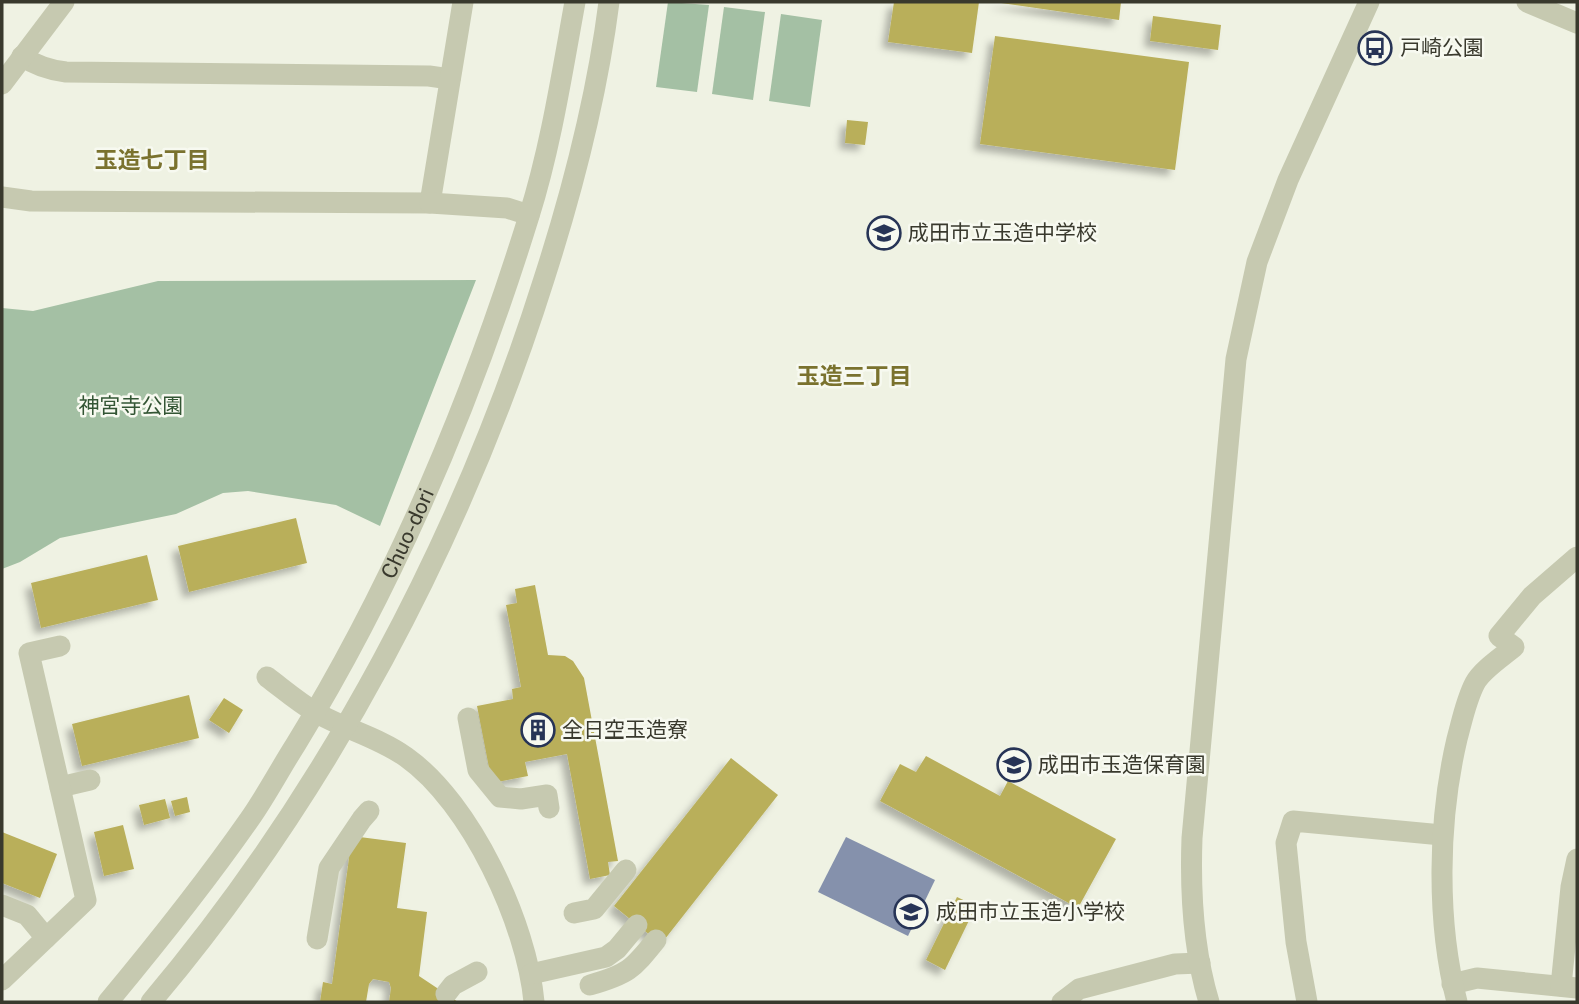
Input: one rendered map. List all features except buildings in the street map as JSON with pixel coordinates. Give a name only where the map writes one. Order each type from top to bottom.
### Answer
[{"type":"street","points":[[2,84],[64,2]]},
{"type":"street","points":[[430,203],[463,2]]},
{"type":"street","name":"Chuo-dori","points":[[108,1002],[184,910],[251,818],[364,626],[422,505],[461,412],[529,215],[551,129],[575,2]]},
{"type":"street","name":"Chuo-dori","points":[[151,1002],[211,929],[269,847],[379,667],[453,521],[530,324],[570,196],[604,38],[609,2]]},
{"type":"street","points":[[1209,1002],[1200,962],[1190,881],[1236,359],[1261,250],[1288,180],[1369,2]]},
{"type":"street","points":[[1527,2],[1577,23]]},
{"type":"street","points":[[22,56],[49,70],[66,72],[429,76],[450,79]]},
{"type":"street","points":[[2,197],[31,201],[430,203],[507,208],[529,215]]},
{"type":"street","points":[[1577,557],[1532,596],[1499,636],[1514,647],[1476,681],[1462,719],[1449,775],[1442,835],[1445,947],[1455,993],[1477,978],[1569,987],[1571,887],[1577,859]]},
{"type":"street","points":[[2,980],[86,900],[29,653],[60,646]]},
{"type":"street","points":[[267,677],[315,712],[405,756],[433,778],[464,819],[501,885],[531,974],[534,1002]]},
{"type":"street","points":[[468,718],[478,770],[500,797],[521,799],[547,795],[549,808]]},
{"type":"street","points":[[60,787],[90,780]]},
{"type":"street","points":[[317,939],[329,868],[369,811]]},
{"type":"street","points":[[1307,1002],[1296,942],[1286,843],[1293,821],[1442,835]]},
{"type":"street","points":[[574,913],[594,909],[626,870]]},
{"type":"street","points":[[2,905],[27,915],[46,938]]},
{"type":"street","points":[[531,974],[584,956],[606,957],[617,949],[637,925]]},
{"type":"street","points":[[584,956],[592,994],[635,967],[656,940]]},
{"type":"street","points":[[1062,1002],[1079,989],[1175,964],[1200,962]]},
{"type":"street","points":[[446,994],[453,985],[477,972]]},
{"type":"green space","points":[[668,2],[709,5],[697,92],[656,87]]},
{"type":"green space","points":[[724,7],[765,12],[753,100],[712,94]]},
{"type":"green space","points":[[781,14],[822,20],[810,107],[769,101]]},
{"type":"green space","name":"神宮寺公園","points":[[476,280],[380,526],[336,505],[248,491],[223,493],[176,514],[60,538],[20,562],[2,569],[2,308],[33,311],[158,281]]},
{"type":"water","points":[[846,837],[935,880],[908,936],[818,892]]},
{"type":"place","name":"戸崎公園","points":[[1375,48]]},
{"type":"place","name":"成田市立玉造中学校","points":[[884,233]]},
{"type":"place","name":"全日空玉造寮","points":[[538,730]]},
{"type":"place","name":"成田市玉造保育園","points":[[1014,765]]},
{"type":"place","name":"成田市立玉造小学校","points":[[911,912]]},
{"type":"district","name":"玉造七丁目","points":[[152,160]]},
{"type":"district","name":"玉造三丁目","points":[[854,376]]}]
